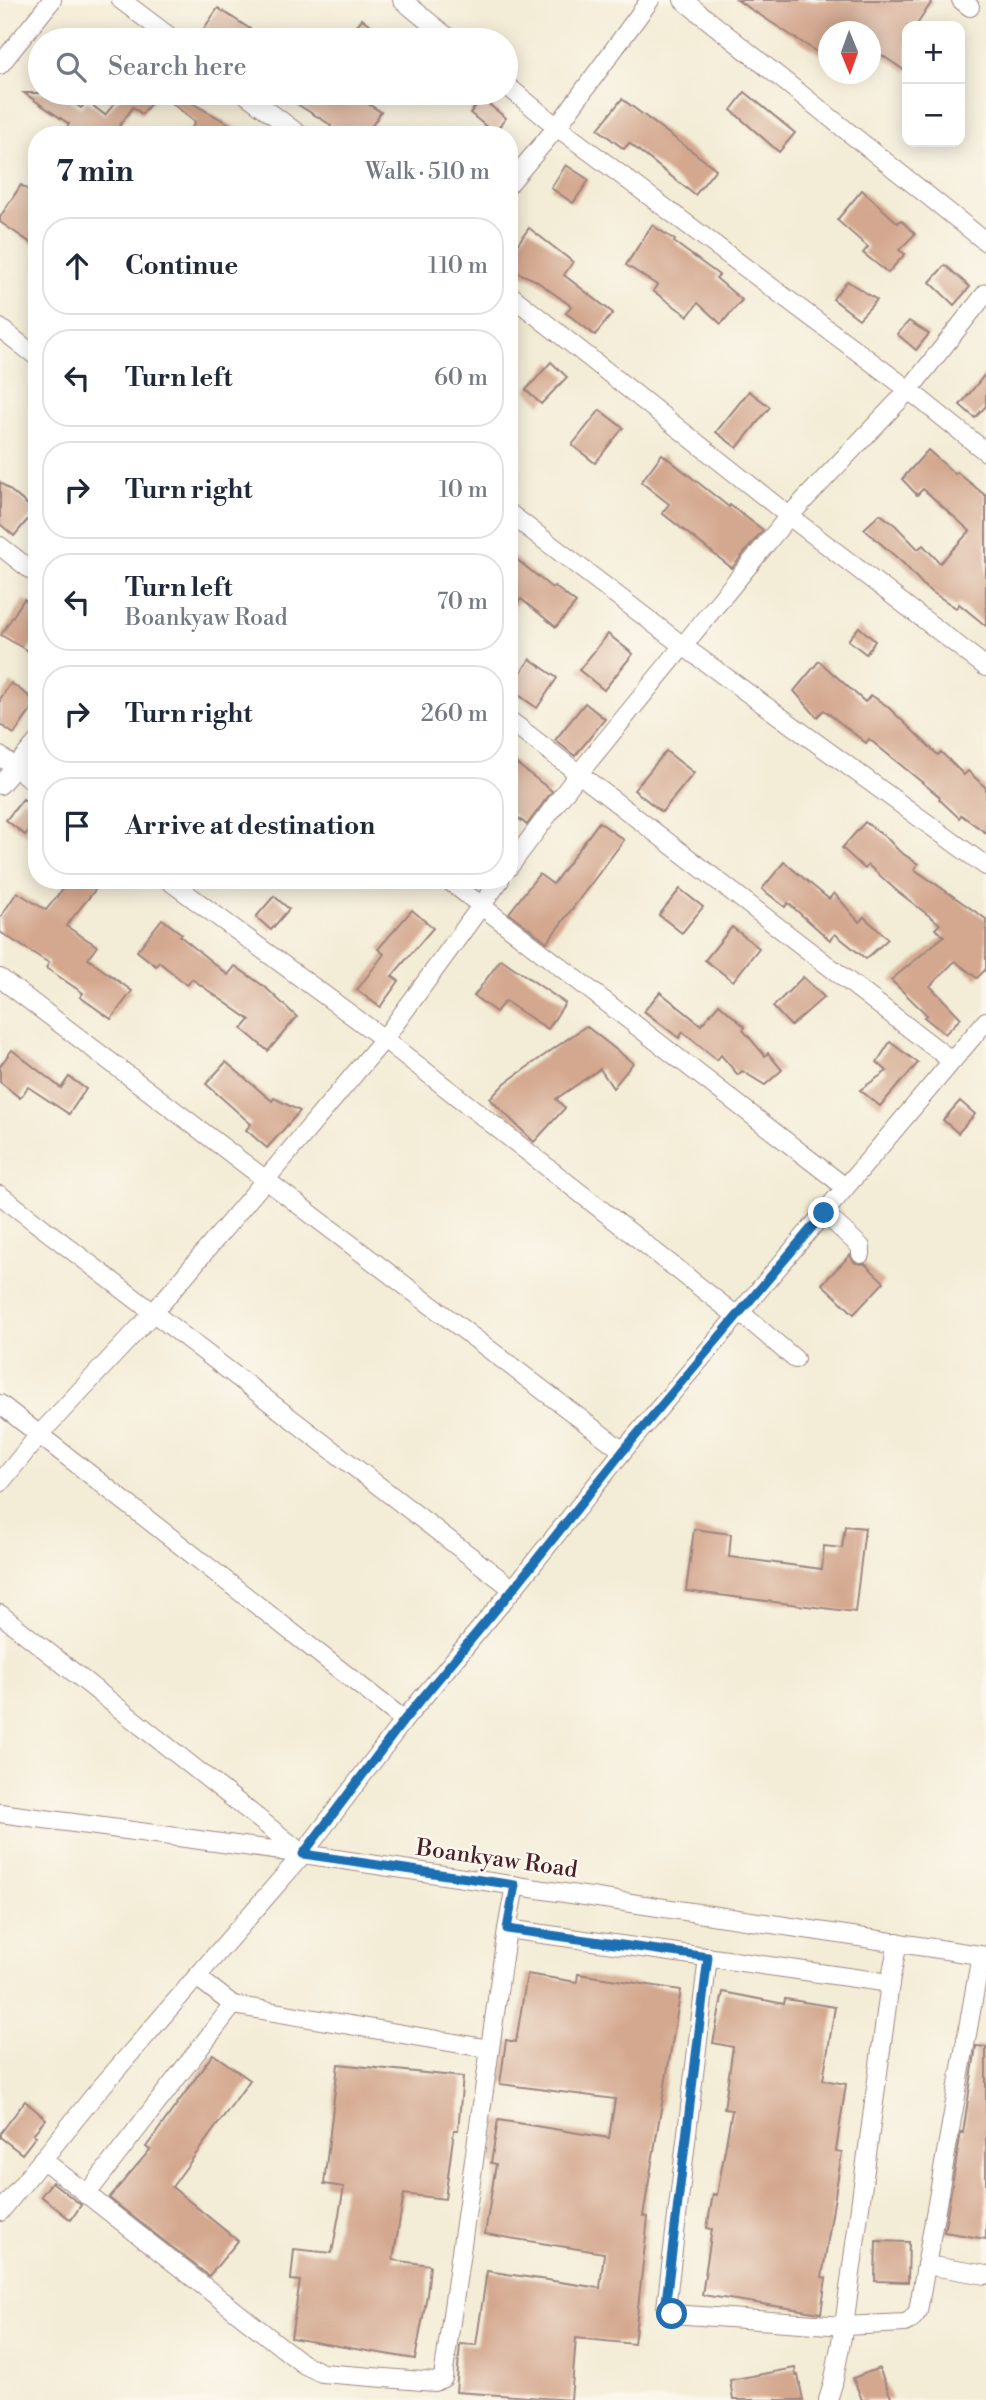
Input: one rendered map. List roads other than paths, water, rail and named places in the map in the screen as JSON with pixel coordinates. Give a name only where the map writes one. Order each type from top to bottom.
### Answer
[{"type":"street","points":[[30,28],[52,0]]},
{"type":"street","points":[[121,0],[158,28]]},
{"type":"street","points":[[402,0],[436,28]]},
{"type":"street","points":[[518,173],[557,127],[650,0]]},
{"type":"street","points":[[683,0],[986,242]]},
{"type":"street","points":[[0,65],[28,30]]},
{"type":"street","points":[[518,95],[557,127],[909,390],[986,452]]},
{"type":"street","points":[[260,105],[288,126]]},
{"type":"street","points":[[518,855],[580,772],[789,516],[909,390],[986,293]]},
{"type":"street","points":[[518,301],[789,516],[986,667]]},
{"type":"street","points":[[0,328],[28,350]]},
{"type":"street","points":[[518,520],[683,646],[986,866]]},
{"type":"street","points":[[0,546],[28,568]]},
{"type":"street","points":[[518,727],[952,1060]]},
{"type":"street","points":[[0,785],[7,762],[28,748]]},
{"type":"street","points":[[7,762],[28,777]]},
{"type":"street","points":[[180,889],[384,1039],[794,1359]]},
{"type":"street","points":[[460,889],[845,1187]]},
{"type":"street","points":[[0,1483],[39,1435],[154,1312],[384,1039],[494,889]]},
{"type":"street","points":[[0,978],[623,1451]]},
{"type":"street","points":[[0,2212],[42,2159],[303,1854],[404,1720],[623,1451],[986,1021]]},
{"type":"street","points":[[0,1195],[513,1589]]},
{"type":"street","points":[[824,1213],[861,1247],[861,1254]]},
{"type":"street","points":[[0,1404],[404,1720]]},
{"type":"street","points":[[0,1614],[303,1854]]},
{"type":"street","name":"Boankyaw Road","points":[[0,1813],[303,1854],[983,1955]]},
{"type":"street","points":[[42,2159],[303,2364],[322,2373],[435,2382],[440,2380],[443,2378],[515,1885]]},
{"type":"street","points":[[507,1929],[890,1983]]},
{"type":"street","points":[[828,2400],[844,2326],[890,1983],[898,1942]]},
{"type":"street","points":[[708,1957],[666,2308],[672,2314],[844,2326],[911,2320],[918,2311],[983,1955]]},
{"type":"street","points":[[197,1978],[233,2005],[490,2049]]},
{"type":"street","points":[[86,2195],[233,2005]]},
{"type":"street","points":[[926,2265],[986,2275]]}]
